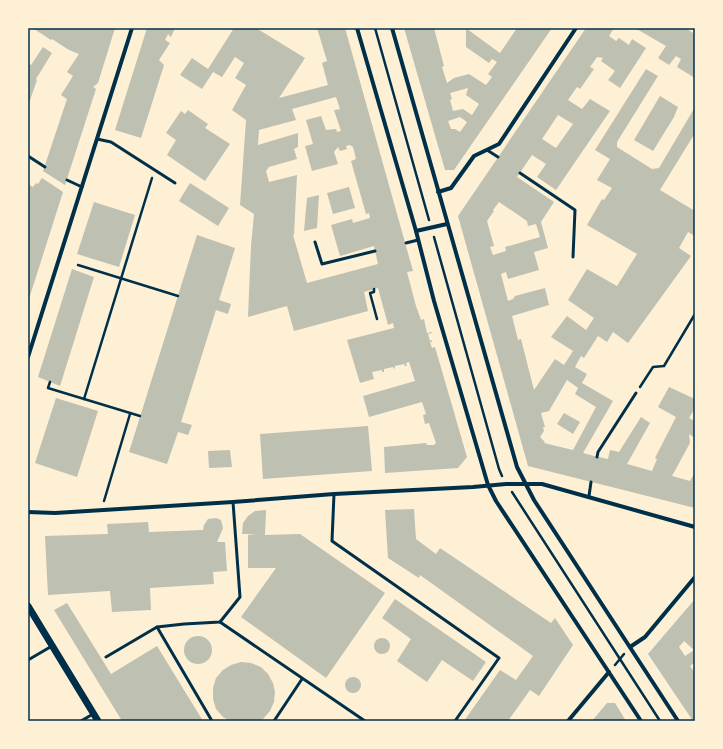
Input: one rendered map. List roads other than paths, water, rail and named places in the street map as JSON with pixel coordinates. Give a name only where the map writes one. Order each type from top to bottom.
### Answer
[{"type":"street","points":[[28,357],[132,28]]},
{"type":"street","points":[[357,28],[416,231],[434,301],[488,485],[496,501],[640,721]]},
{"type":"street","points":[[392,28],[517,467],[524,483],[678,721]]},
{"type":"street","points":[[438,192],[451,188],[474,156],[500,144],[576,28]]},
{"type":"street","points":[[416,231],[447,224]]},
{"type":"street","points":[[28,512],[55,513],[524,483],[542,484],[589,496],[695,527]]},
{"type":"street","points":[[630,647],[645,637],[695,577]]},
{"type":"street","points":[[28,606],[98,721]]},
{"type":"street","points":[[568,721],[609,672]]},
{"type":"lane","points":[[97,139],[111,142],[175,183]]},
{"type":"lane","points":[[488,150],[498,157]]},
{"type":"lane","points":[[28,156],[45,167]]},
{"type":"lane","points":[[520,173],[575,210],[573,258]]},
{"type":"lane","points":[[67,180],[82,187]]},
{"type":"lane","points":[[406,243],[418,240]]},
{"type":"lane","points":[[315,242],[322,264],[375,251]]},
{"type":"lane","points":[[597,456],[598,452],[636,393]]},
{"type":"lane","points":[[589,496],[591,482]]},
{"type":"lane","points":[[334,494],[332,541],[499,658],[455,721]]},
{"type":"lane","points":[[220,622],[240,597],[233,502]]},
{"type":"lane","points":[[106,657],[157,627],[220,622],[365,721]]},
{"type":"lane","points":[[157,627],[212,721]]},
{"type":"lane","points":[[28,660],[52,646]]},
{"type":"lane","points":[[274,721],[302,679]]},
{"type":"lane","points":[[81,721],[94,714]]}]
